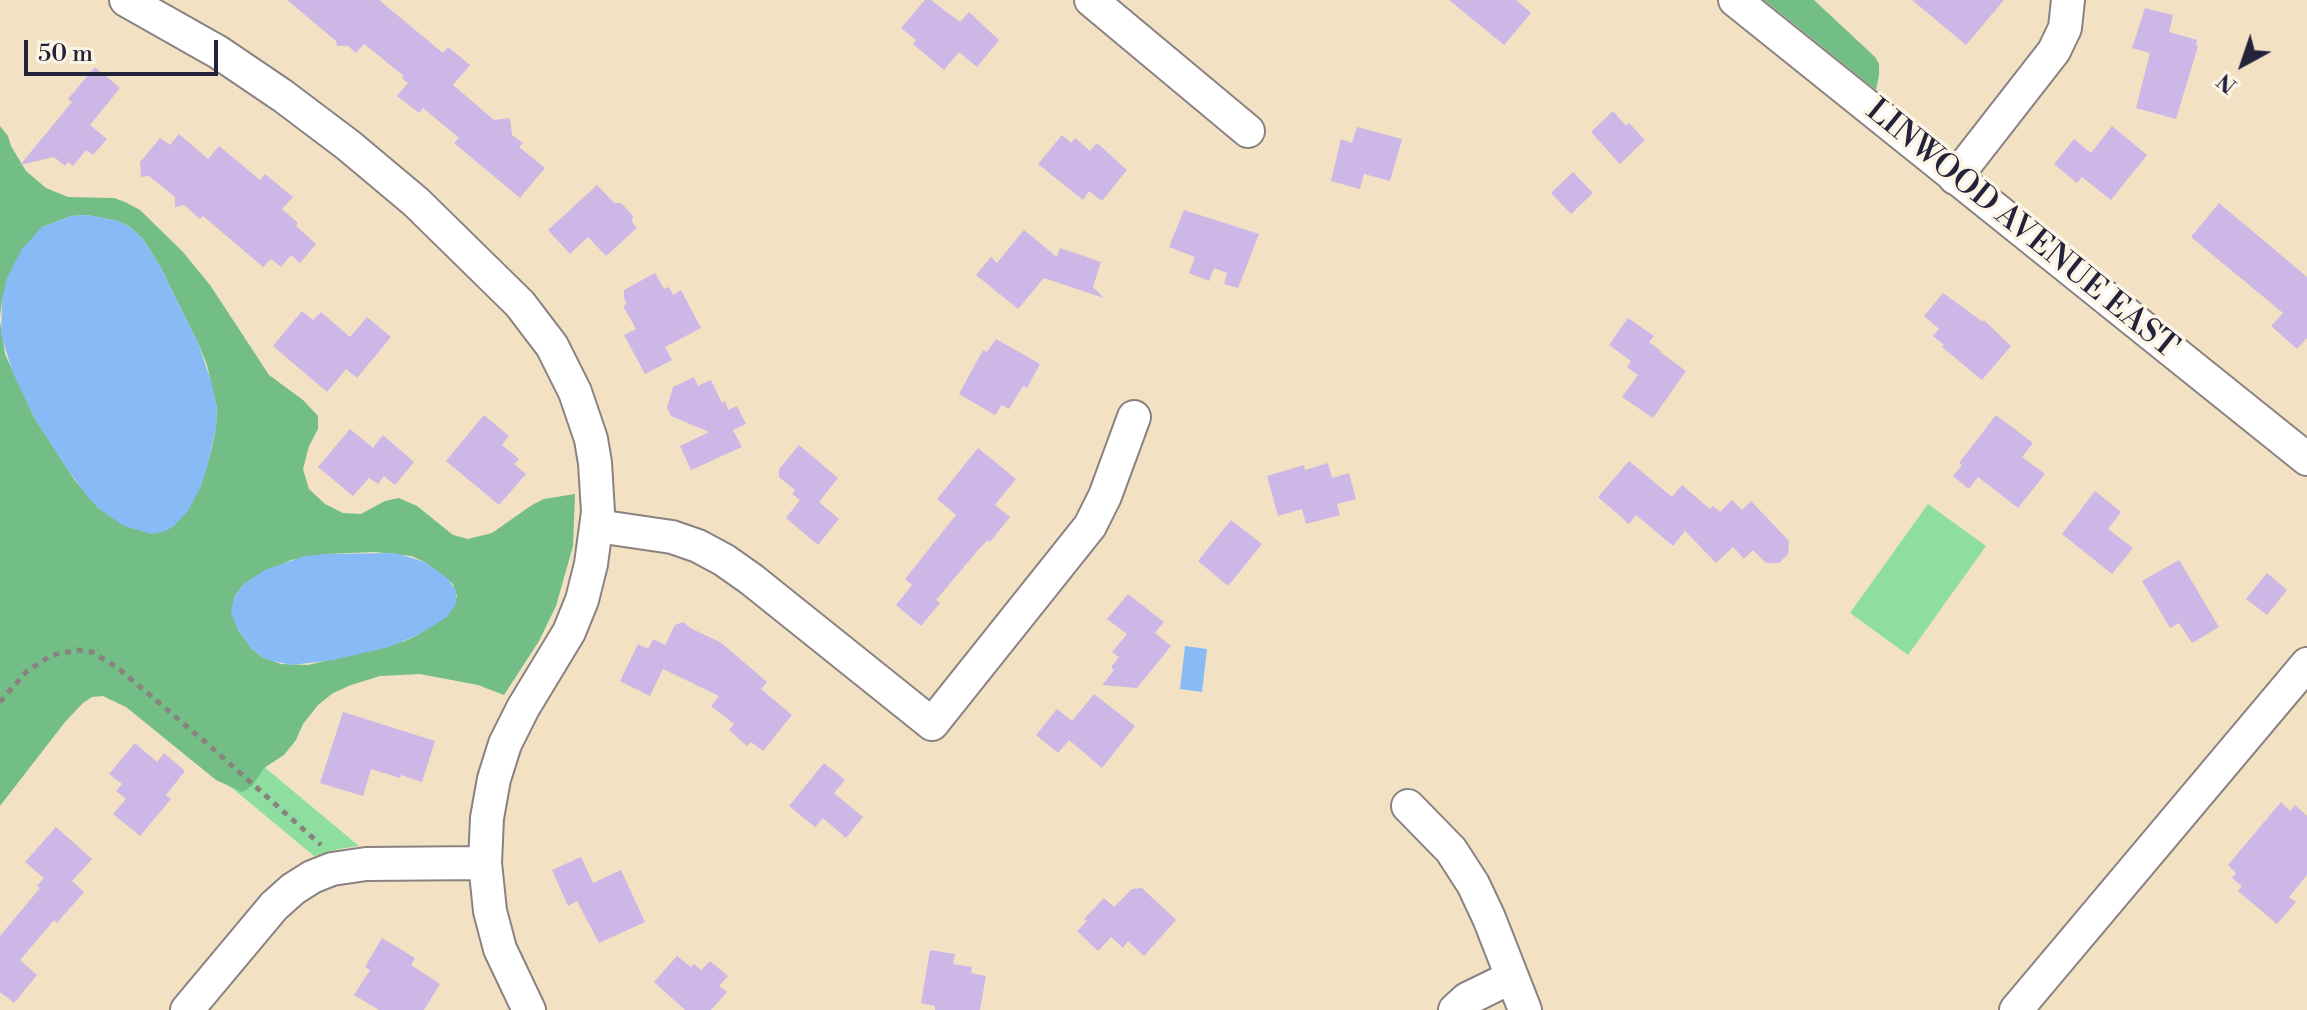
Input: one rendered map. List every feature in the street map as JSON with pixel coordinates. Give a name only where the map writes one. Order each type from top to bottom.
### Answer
[{"type":"street","points":[[126,0],[250,73],[348,145],[424,209],[520,304],[552,346],[584,416],[595,463],[597,526],[588,582],[556,657],[514,724],[496,768],[487,818],[485,863],[490,911],[500,949],[529,1010]]},
{"type":"street","points":[[1091,0],[1248,131]]},
{"type":"street","name":"LINWOOD AVENUE EAST","points":[[1735,0],[2307,459]]},
{"type":"street","points":[[1955,178],[2054,51],[2065,28],[2068,0]]},
{"type":"street","points":[[597,526],[672,537],[724,560],[932,724],[1085,533],[1105,496],[1134,417]]},
{"type":"street","points":[[2016,1010],[2307,664]]},
{"type":"street","points":[[1408,806],[1451,850],[1473,884],[1525,1010]]},
{"type":"street","points":[[187,1010],[283,897],[312,877],[342,867],[485,863]]},
{"type":"street","points":[[1455,1010],[1467,999],[1512,977]]},
{"type":"path","points":[[0,702],[26,672],[52,655],[78,650],[92,652],[118,668],[211,747],[342,867]]},
{"type":"green space","points":[[1764,0],[1814,0],[1875,57],[1879,64],[1876,90]]},
{"type":"green space","points":[[0,126],[26,171],[46,188],[68,197],[114,198],[125,202],[140,210],[183,252],[210,285],[269,375],[303,400],[318,416],[318,429],[309,446],[303,469],[309,489],[325,504],[343,513],[361,514],[385,501],[399,498],[417,506],[453,535],[468,539],[492,533],[544,499],[575,494],[573,546],[556,606],[539,641],[504,695],[478,685],[420,674],[380,676],[351,685],[333,693],[318,705],[284,755],[264,768],[252,786],[242,792],[216,780],[126,707],[103,696],[92,697],[65,722],[0,806],[0,322],[5,354],[34,417],[74,479],[99,509],[200,488],[212,448],[217,408],[207,365],[161,268],[143,239],[118,221],[87,215],[71,216],[42,227],[2,300],[0,316]],"holes":[[[375,552],[411,556],[425,562],[453,584],[457,597],[418,635],[405,641],[308,665],[281,664],[262,657],[238,630],[234,597],[245,583],[291,560],[326,554]]]},
{"type":"green space","points":[[1928,504],[1986,546],[1908,655],[1850,613]]},
{"type":"green space","points":[[62,598],[359,846],[314,856],[98,677]]},
{"type":"water","points":[[87,215],[118,221],[143,239],[198,343],[211,381],[217,408],[207,468],[188,511],[173,527],[163,532],[151,534],[124,526],[99,509],[88,497],[34,417],[13,373],[1,335],[2,300],[7,278],[22,249],[42,227],[71,216]]},
{"type":"water","points":[[395,553],[425,562],[447,578],[456,590],[456,604],[447,617],[418,635],[389,647],[333,660],[292,665],[262,657],[238,630],[231,613],[234,597],[245,583],[265,570],[305,556]]},
{"type":"water","points":[[1185,646],[1207,649],[1202,692],[1180,689]]},
{"type":"building","points":[[287,0],[379,0],[443,53],[448,47],[470,65],[453,85],[494,120],[510,118],[512,135],[523,143],[519,147],[545,168],[520,198],[454,143],[459,138],[423,108],[419,113],[397,96],[408,83],[402,78],[404,76],[364,44],[356,53],[348,46],[337,46],[336,41]]},
{"type":"building","points":[[925,0],[931,0],[960,22],[969,12],[999,40],[977,67],[959,52],[944,70],[913,44],[916,40],[901,28]]},
{"type":"building","points":[[1449,0],[1516,0],[1531,13],[1504,45]]},
{"type":"building","points":[[1912,0],[2004,0],[1966,45]]},
{"type":"building","points":[[2145,8],[2173,15],[2169,32],[2197,40],[2198,46],[2176,119],[2136,108],[2150,53],[2132,48]]},
{"type":"building","points":[[95,67],[120,88],[90,125],[107,139],[93,155],[86,150],[73,166],[68,162],[65,166],[54,157],[20,165],[72,102],[68,99]]},
{"type":"building","points":[[1613,111],[1645,140],[1620,164],[1591,132]]},
{"type":"building","points":[[2112,126],[2147,155],[2111,200],[2082,177],[2077,183],[2054,164],[2074,139],[2091,153]]},
{"type":"building","points":[[1357,127],[1402,139],[1390,181],[1364,174],[1360,189],[1331,181],[1341,139],[1352,143]]},
{"type":"building","points":[[179,134],[208,159],[219,146],[260,180],[265,174],[293,197],[282,209],[316,244],[300,263],[291,255],[281,267],[271,259],[263,267],[203,216],[200,219],[184,205],[175,207],[175,197],[149,176],[141,177],[140,162],[160,138],[170,145]]},
{"type":"building","points":[[1062,135],[1071,143],[1075,138],[1090,151],[1097,143],[1127,170],[1102,201],[1089,191],[1083,200],[1038,164]]},
{"type":"building","points":[[1573,172],[1593,193],[1571,214],[1551,193]]},
{"type":"building","points":[[597,185],[614,203],[621,203],[633,216],[632,222],[637,228],[606,256],[588,237],[570,254],[548,230]]},
{"type":"building","points":[[2219,203],[2307,277],[2307,338],[2297,349],[2271,326],[2283,313],[2191,237]]},
{"type":"building","points":[[1184,210],[1259,234],[1238,288],[1224,284],[1227,273],[1214,268],[1209,281],[1189,273],[1195,257],[1169,247]]},
{"type":"building","points":[[1024,230],[1057,257],[1060,248],[1101,262],[1093,287],[1104,298],[1044,278],[1018,309],[976,275],[991,257],[997,263]]},
{"type":"building","points":[[655,273],[664,289],[669,287],[673,295],[681,290],[701,328],[665,347],[672,360],[645,374],[624,335],[636,329],[623,306],[627,304],[624,290]]},
{"type":"building","points":[[1943,293],[1984,320],[2011,346],[1982,380],[1942,347],[1944,345],[1933,336],[1939,329],[1924,316]]},
{"type":"building","points":[[302,311],[313,320],[321,312],[350,337],[367,317],[391,337],[357,378],[346,369],[327,392],[273,346]]},
{"type":"building","points":[[1628,318],[1654,336],[1649,342],[1686,371],[1653,418],[1622,397],[1638,375],[1627,367],[1631,361],[1609,345]]},
{"type":"building","points":[[996,339],[1040,364],[1027,388],[1023,386],[1009,409],[1002,405],[995,415],[959,394],[983,350],[987,352]]},
{"type":"building","points":[[694,377],[698,386],[711,380],[722,403],[725,401],[728,410],[737,406],[746,424],[733,430],[742,447],[691,470],[680,446],[709,432],[671,416],[667,408],[673,387]]},
{"type":"building","points":[[484,415],[509,436],[502,445],[519,459],[514,464],[526,474],[499,505],[446,461]]},
{"type":"building","points":[[1996,415],[2033,443],[2022,457],[2045,474],[2018,508],[1978,477],[1969,489],[1953,476],[1962,465],[1959,463]]},
{"type":"building","points":[[350,429],[373,448],[383,435],[414,462],[395,485],[384,476],[378,484],[369,478],[353,496],[318,467]]},
{"type":"building","points":[[799,445],[838,478],[819,502],[839,519],[818,545],[786,518],[800,500],[792,494],[795,490],[779,477],[779,469]]},
{"type":"building","points":[[978,448],[1016,479],[995,505],[1010,517],[936,600],[940,603],[921,626],[896,605],[912,585],[905,579],[956,515],[937,499]]},
{"type":"building","points":[[1629,461],[1672,497],[1682,485],[1710,509],[1713,506],[1720,512],[1732,500],[1742,510],[1751,501],[1789,541],[1788,554],[1779,563],[1766,563],[1753,550],[1744,559],[1733,547],[1716,563],[1685,531],[1673,546],[1636,515],[1629,524],[1598,497]]},
{"type":"building","points":[[1328,463],[1332,478],[1349,473],[1356,499],[1337,504],[1340,515],[1306,524],[1302,509],[1278,516],[1267,476],[1304,465],[1305,470]]},
{"type":"building","points":[[2095,491],[2121,512],[2108,529],[2133,548],[2112,574],[2062,534]]},
{"type":"building","points":[[1231,520],[1262,544],[1228,586],[1198,561]]},
{"type":"building","points":[[2179,560],[2219,627],[2192,643],[2179,623],[2170,628],[2142,581]]},
{"type":"building","points":[[2267,573],[2287,590],[2267,615],[2246,599]]},
{"type":"building","points":[[1128,594],[1164,622],[1155,633],[1171,646],[1137,688],[1102,685],[1114,670],[1111,667],[1119,657],[1112,652],[1127,634],[1107,619]]},
{"type":"building","points":[[683,622],[720,642],[767,682],[761,689],[792,715],[763,751],[751,742],[747,746],[729,730],[734,724],[711,706],[719,696],[663,669],[650,696],[620,681],[638,644],[648,649],[653,639],[665,645],[675,625]]},
{"type":"building","points":[[1094,694],[1135,726],[1102,768],[1069,740],[1058,753],[1036,735],[1057,709],[1072,721]]},
{"type":"building","points":[[343,712],[435,741],[422,782],[371,769],[363,796],[320,783]]},
{"type":"building","points":[[135,743],[157,762],[164,753],[185,771],[166,795],[171,799],[140,836],[113,814],[126,799],[116,791],[122,784],[109,774]]},
{"type":"building","points":[[824,763],[845,780],[834,793],[863,817],[846,838],[823,818],[815,827],[789,806]]},
{"type":"building","points":[[2281,802],[2290,811],[2295,805],[2307,816],[2307,875],[2289,897],[2296,902],[2277,924],[2238,891],[2242,886],[2232,878],[2236,873],[2228,865]]},
{"type":"building","points":[[56,827],[92,859],[72,881],[84,892],[57,923],[54,920],[20,960],[37,975],[14,1003],[0,992],[0,936],[40,888],[37,886],[44,878],[25,862]]},
{"type":"building","points":[[581,857],[593,883],[621,870],[645,922],[599,943],[577,901],[568,906],[552,870]]},
{"type":"building","points":[[1142,888],[1176,920],[1144,956],[1128,941],[1123,948],[1111,937],[1098,951],[1077,931],[1104,898],[1114,907],[1132,889]]},
{"type":"building","points":[[382,938],[415,958],[411,965],[440,984],[424,1010],[379,1010],[354,995],[370,970],[365,967]]},
{"type":"building","points":[[930,950],[955,954],[953,964],[972,967],[971,973],[986,976],[980,1010],[935,1010],[935,1006],[921,1003]]},
{"type":"building","points":[[677,956],[691,967],[694,964],[701,970],[710,961],[728,976],[719,986],[727,992],[711,1010],[685,1010],[654,982]]}]
